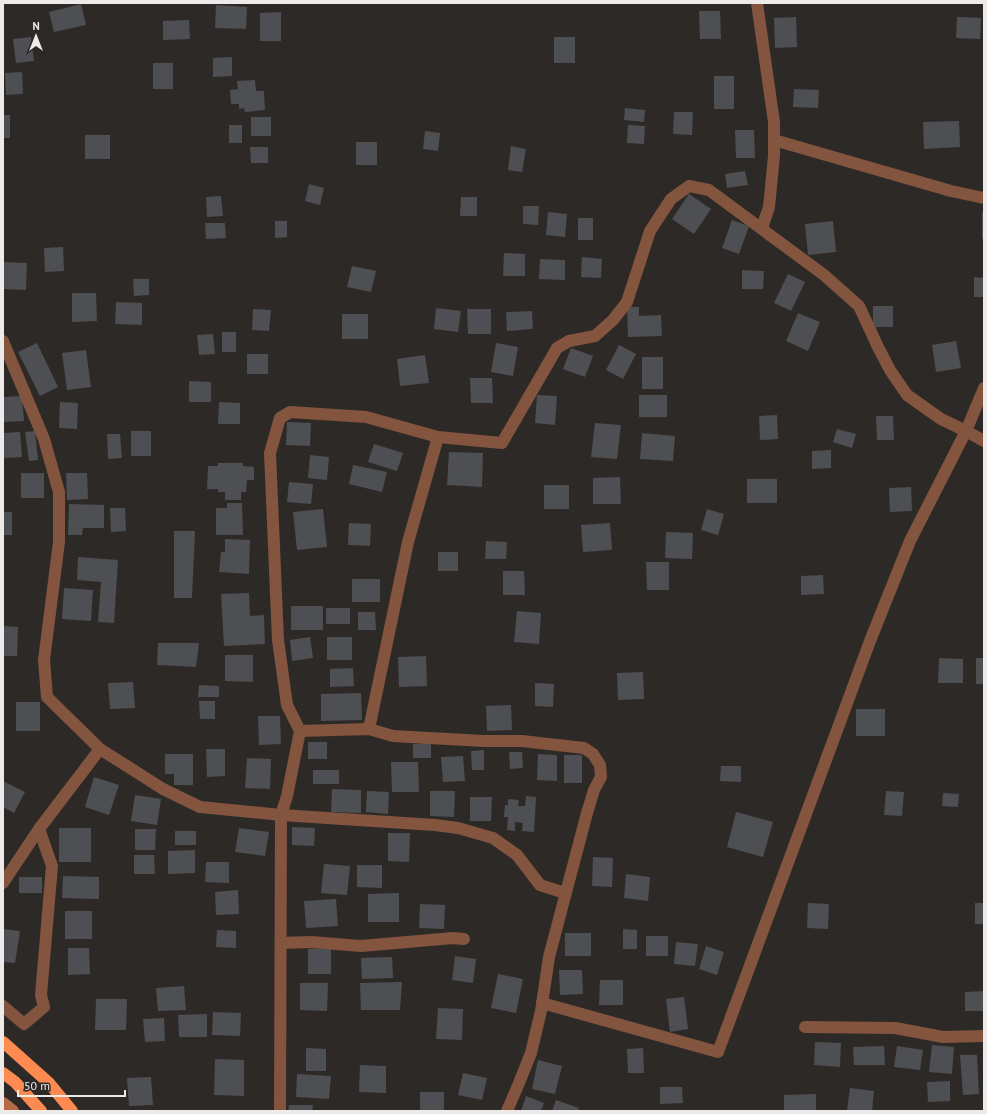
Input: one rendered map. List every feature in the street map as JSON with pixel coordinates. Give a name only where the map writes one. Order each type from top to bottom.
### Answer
[{"type":"highway","points":[[3,1042],[49,1083],[72,1111]]},
{"type":"highway","points":[[3,1073],[15,1082],[41,1111]]},
{"type":"street","points":[[757,3],[774,122],[774,156],[769,208],[762,228]]},
{"type":"street","points":[[774,140],[951,191],[984,198]]},
{"type":"street","points":[[280,1111],[281,815],[287,796],[300,731],[287,705],[278,640],[270,453],[280,418],[290,412],[366,417],[438,437],[502,443],[557,348],[569,341],[595,336],[613,320],[627,302],[650,231],[671,199],[689,186],[709,190],[824,275],[859,306],[890,370],[906,395],[941,419],[984,441]]},
{"type":"street","points":[[3,341],[44,439],[58,492],[58,542],[44,660],[47,697],[100,749],[163,789],[200,807],[281,815],[435,825],[458,828],[493,838],[517,855],[540,885],[565,893]]},
{"type":"street","points":[[542,1003],[718,1052],[870,641],[910,541],[966,431],[984,388]]},
{"type":"street","points":[[369,730],[408,542],[438,437]]},
{"type":"street","points":[[300,731],[369,730],[393,736],[484,741],[522,741],[556,744],[584,748],[593,754],[600,765],[601,777],[594,790],[587,813],[549,957],[542,1003],[531,1053],[506,1111]]},
{"type":"street","points":[[3,883],[39,829],[100,749]]},
{"type":"street","points":[[3,1006],[24,1024],[44,1007],[41,995],[52,866],[39,829]]},
{"type":"street","points":[[281,943],[311,942],[361,946],[453,938],[464,939]]},
{"type":"street","points":[[805,1027],[895,1028],[943,1037],[984,1036]]},
{"type":"street","points":[[3,1103],[12,1111]]},
{"type":"building","points":[[81,4],[86,25],[54,32],[49,12]]},
{"type":"building","points":[[216,5],[247,7],[246,29],[215,28]]},
{"type":"building","points":[[699,11],[720,11],[721,39],[700,39]]},
{"type":"building","points":[[281,12],[281,41],[260,41],[260,13]]},
{"type":"building","points":[[796,17],[797,47],[775,48],[774,18]]},
{"type":"building","points":[[957,17],[981,18],[980,39],[956,38]]},
{"type":"building","points":[[189,20],[190,39],[163,40],[163,21]]},
{"type":"building","points":[[31,37],[34,61],[16,63],[13,39]]},
{"type":"building","points":[[554,37],[575,37],[575,63],[554,63]]},
{"type":"building","points":[[232,57],[232,76],[213,77],[213,58]]},
{"type":"building","points":[[153,63],[173,63],[173,89],[153,89]]},
{"type":"building","points":[[22,72],[23,94],[6,95],[5,73]]},
{"type":"building","points":[[714,76],[734,76],[734,109],[714,109]]},
{"type":"building","points":[[255,80],[256,91],[264,91],[265,110],[245,112],[244,108],[239,109],[239,104],[231,104],[230,90],[238,89],[237,81]]},
{"type":"building","points":[[794,89],[819,90],[818,108],[793,107]]},
{"type":"building","points":[[625,108],[645,110],[644,122],[624,120]]},
{"type":"building","points":[[674,112],[693,112],[692,135],[673,134]]},
{"type":"building","points":[[3,115],[10,115],[10,138],[3,138]]},
{"type":"building","points":[[251,117],[271,117],[271,136],[251,136]]},
{"type":"building","points":[[959,121],[960,147],[924,149],[923,122]]},
{"type":"building","points":[[229,125],[242,125],[242,143],[229,143]]},
{"type":"building","points":[[628,125],[645,126],[644,144],[627,143]]},
{"type":"building","points":[[735,130],[754,130],[755,158],[736,158]]},
{"type":"building","points":[[425,131],[440,133],[438,151],[423,149]]},
{"type":"building","points":[[85,135],[110,135],[110,159],[85,159]]},
{"type":"building","points":[[356,142],[377,142],[377,165],[356,165]]},
{"type":"building","points":[[511,146],[526,149],[522,172],[508,170]]},
{"type":"building","points":[[250,147],[268,147],[268,163],[251,163]]},
{"type":"building","points":[[745,171],[748,185],[727,188],[725,174]]},
{"type":"building","points":[[309,184],[324,188],[320,205],[305,201]]},
{"type":"building","points":[[689,194],[711,209],[694,234],[672,219]]},
{"type":"building","points":[[221,196],[223,216],[207,217],[206,197]]},
{"type":"building","points":[[461,197],[477,197],[477,216],[460,216]]},
{"type":"building","points":[[523,206],[539,206],[538,225],[523,224]]},
{"type":"building","points":[[984,211],[984,239],[982,239],[982,212]]},
{"type":"building","points":[[548,212],[567,214],[565,237],[546,235]]},
{"type":"building","points":[[578,218],[593,218],[593,240],[578,240]]},
{"type":"building","points":[[732,220],[749,226],[739,254],[722,248]]},
{"type":"building","points":[[275,221],[287,221],[287,237],[275,238]]},
{"type":"building","points":[[833,221],[836,252],[808,255],[805,224]]},
{"type":"building","points":[[205,223],[225,223],[226,238],[206,239]]},
{"type":"building","points":[[63,247],[64,271],[45,272],[44,248]]},
{"type":"building","points":[[504,253],[525,254],[525,276],[503,276]]},
{"type":"building","points":[[582,257],[602,259],[601,278],[581,277]]},
{"type":"building","points":[[540,259],[565,260],[565,280],[539,279]]},
{"type":"building","points":[[3,262],[27,263],[26,290],[3,289]]},
{"type":"building","points":[[352,266],[376,271],[371,292],[347,287]]},
{"type":"building","points":[[742,270],[764,271],[763,289],[742,289]]},
{"type":"building","points":[[788,274],[805,282],[791,311],[774,303]]},
{"type":"building","points":[[974,277],[984,278],[984,297],[974,297]]},
{"type":"building","points":[[133,279],[149,279],[149,295],[134,296]]},
{"type":"building","points":[[72,293],[96,293],[97,321],[72,322]]},
{"type":"building","points":[[116,302],[142,303],[142,325],[115,324]]},
{"type":"building","points":[[873,306],[893,306],[893,327],[873,327]]},
{"type":"building","points":[[627,307],[639,307],[639,316],[661,315],[662,336],[628,337]]},
{"type":"building","points":[[436,308],[461,311],[458,332],[434,329]]},
{"type":"building","points":[[253,309],[271,310],[269,331],[252,330]]},
{"type":"building","points":[[467,309],[491,309],[491,334],[468,334]]},
{"type":"building","points":[[532,311],[533,329],[507,331],[506,312]]},
{"type":"building","points":[[798,313],[820,322],[808,351],[786,341]]},
{"type":"building","points":[[342,314],[368,314],[368,339],[342,339]]},
{"type":"building","points":[[222,332],[236,332],[236,352],[222,352]]},
{"type":"building","points":[[213,334],[215,354],[199,355],[197,335]]},
{"type":"building","points":[[956,341],[961,368],[936,372],[932,345]]},
{"type":"building","points":[[37,343],[58,387],[40,396],[18,352]]},
{"type":"building","points":[[496,343],[518,347],[513,376],[491,372]]},
{"type":"building","points":[[619,345],[636,354],[623,379],[606,370]]},
{"type":"building","points":[[571,348],[593,356],[585,377],[563,369]]},
{"type":"building","points":[[86,350],[91,387],[67,390],[62,353]]},
{"type":"building","points":[[247,354],[268,354],[268,374],[247,374]]},
{"type":"building","points":[[425,355],[429,383],[400,386],[397,359]]},
{"type":"building","points":[[642,357],[663,357],[663,389],[642,389]]},
{"type":"building","points":[[470,378],[492,378],[493,403],[471,403]]},
{"type":"building","points":[[189,381],[211,382],[211,402],[189,402]]},
{"type":"building","points":[[537,395],[557,396],[555,425],[535,423]]},
{"type":"building","points":[[639,395],[667,395],[667,417],[639,417]]},
{"type":"building","points":[[22,396],[24,421],[3,422],[3,397]]},
{"type":"building","points":[[60,402],[78,403],[77,429],[59,428]]},
{"type":"building","points":[[219,402],[240,403],[240,424],[218,424]]},
{"type":"building","points":[[777,415],[778,439],[760,440],[759,416]]},
{"type":"building","points":[[876,416],[893,416],[894,440],[877,440]]},
{"type":"building","points":[[287,422],[311,423],[310,446],[286,445]]},
{"type":"building","points":[[595,423],[621,425],[617,459],[591,457]]},
{"type":"building","points":[[837,429],[856,434],[852,448],[833,442]]},
{"type":"building","points":[[35,431],[38,460],[29,461],[25,432]]},
{"type":"building","points":[[131,431],[151,431],[151,456],[131,456]]},
{"type":"building","points":[[20,432],[22,457],[3,458],[3,433]]},
{"type":"building","points":[[642,433],[675,436],[673,461],[640,459]]},
{"type":"building","points":[[107,434],[120,434],[122,458],[108,459]]},
{"type":"building","points":[[374,444],[403,453],[397,471],[368,462]]},
{"type":"building","points":[[831,450],[831,468],[812,469],[812,451]]},
{"type":"building","points":[[449,452],[483,453],[482,487],[447,485]]},
{"type":"building","points":[[310,455],[329,457],[327,480],[308,478]]},
{"type":"building","points":[[218,463],[243,463],[243,466],[254,467],[254,480],[247,480],[246,492],[241,492],[241,500],[225,500],[225,492],[218,492],[218,489],[207,489],[208,466],[218,466]]},
{"type":"building","points":[[353,465],[387,472],[382,492],[349,484]]},
{"type":"building","points":[[21,473],[44,473],[44,498],[21,498]]},
{"type":"building","points":[[66,473],[87,473],[88,499],[67,500]]},
{"type":"building","points":[[620,477],[621,504],[593,504],[593,478]]},
{"type":"building","points":[[747,479],[777,479],[777,503],[747,503]]},
{"type":"building","points":[[289,482],[313,484],[311,504],[287,502]]},
{"type":"building","points":[[544,485],[569,485],[569,509],[544,509]]},
{"type":"building","points":[[911,487],[912,511],[890,512],[889,488]]},
{"type":"building","points":[[227,503],[242,503],[243,535],[216,535],[216,508],[227,508]]},
{"type":"building","points":[[69,504],[104,505],[104,528],[83,528],[82,535],[68,535]]},
{"type":"building","points":[[110,508],[125,508],[126,531],[111,532]]},
{"type":"building","points":[[323,509],[327,547],[297,550],[293,512]]},
{"type":"building","points":[[707,509],[724,514],[718,535],[701,530]]},
{"type":"building","points":[[3,512],[12,512],[12,535],[3,535]]},
{"type":"building","points":[[349,523],[371,524],[370,546],[348,545]]},
{"type":"building","points":[[610,523],[612,550],[583,552],[581,525]]},
{"type":"building","points":[[174,531],[195,531],[192,598],[174,598]]},
{"type":"building","points":[[666,532],[693,533],[692,559],[665,558]]},
{"type":"building","points":[[225,539],[250,540],[249,574],[219,572],[221,552],[225,552]]},
{"type":"building","points":[[486,541],[507,542],[506,559],[485,559]]},
{"type":"building","points":[[438,552],[458,552],[458,571],[438,571]]},
{"type":"building","points":[[78,557],[118,560],[114,623],[98,622],[101,582],[77,580]]},
{"type":"building","points":[[646,562],[669,562],[669,590],[647,590]]},
{"type":"building","points":[[503,571],[524,571],[525,595],[503,595]]},
{"type":"building","points":[[823,575],[824,594],[801,595],[801,576]]},
{"type":"building","points":[[352,579],[380,579],[380,602],[352,602]]},
{"type":"building","points":[[64,588],[93,590],[91,621],[62,619]]},
{"type":"building","points":[[249,593],[250,616],[264,615],[265,644],[224,646],[221,594]]},
{"type":"building","points":[[291,606],[323,606],[323,630],[291,630]]},
{"type":"building","points":[[326,608],[350,608],[350,624],[326,624]]},
{"type":"building","points":[[517,611],[541,613],[539,644],[514,642]]},
{"type":"building","points":[[358,612],[375,612],[376,630],[358,630]]},
{"type":"building","points":[[3,626],[18,627],[17,656],[3,656]]},
{"type":"building","points":[[310,637],[313,658],[292,661],[290,640]]},
{"type":"building","points":[[327,637],[352,637],[352,660],[327,660]]},
{"type":"building","points":[[158,643],[199,643],[196,667],[157,665]]},
{"type":"building","points":[[225,655],[253,655],[253,682],[225,681]]},
{"type":"building","points":[[426,656],[427,686],[399,687],[398,657]]},
{"type":"building","points":[[939,658],[963,659],[963,683],[938,683]]},
{"type":"building","points":[[976,658],[984,658],[984,684],[976,684]]},
{"type":"building","points":[[353,668],[354,686],[330,687],[330,669]]},
{"type":"building","points":[[643,672],[644,699],[618,700],[617,673]]},
{"type":"building","points":[[133,682],[135,708],[110,709],[108,683]]},
{"type":"building","points":[[535,683],[554,684],[553,707],[535,706]]},
{"type":"building","points":[[199,685],[219,686],[219,697],[198,697]]},
{"type":"building","points":[[361,693],[362,720],[321,721],[321,694]]},
{"type":"building","points":[[199,701],[215,701],[215,719],[200,719]]},
{"type":"building","points":[[16,702],[40,702],[40,731],[16,731]]},
{"type":"building","points":[[511,705],[512,730],[487,731],[486,706]]},
{"type":"building","points":[[856,709],[885,709],[885,736],[856,736]]},
{"type":"building","points":[[258,716],[280,716],[281,744],[259,745]]},
{"type":"building","points":[[308,742],[327,742],[327,759],[308,759]]},
{"type":"building","points":[[431,743],[431,758],[413,758],[413,744]]},
{"type":"building","points":[[206,749],[225,749],[225,776],[207,777]]},
{"type":"building","points":[[484,750],[484,770],[472,770],[471,751]]},
{"type":"building","points":[[509,752],[522,752],[523,768],[510,769]]},
{"type":"building","points":[[165,754],[193,754],[193,785],[174,785],[174,774],[165,774]]},
{"type":"building","points":[[538,754],[557,755],[557,781],[537,780]]},
{"type":"building","points":[[564,755],[582,755],[582,783],[564,783]]},
{"type":"building","points":[[463,756],[465,781],[443,782],[441,757]]},
{"type":"building","points":[[247,758],[271,759],[270,789],[245,788]]},
{"type":"building","points":[[391,762],[418,762],[419,792],[392,792]]},
{"type":"building","points":[[721,766],[741,766],[741,782],[720,781]]},
{"type":"building","points":[[313,770],[339,770],[339,784],[313,784]]},
{"type":"building","points":[[94,777],[119,785],[109,815],[85,807]]},
{"type":"building","points":[[3,781],[25,792],[14,813],[3,807]]},
{"type":"building","points":[[332,789],[361,790],[361,813],[331,812]]},
{"type":"building","points":[[367,791],[389,792],[388,814],[366,812]]},
{"type":"building","points":[[430,791],[455,791],[454,817],[430,816]]},
{"type":"building","points":[[886,791],[904,792],[902,816],[884,815]]},
{"type":"building","points":[[943,793],[959,794],[958,807],[942,806]]},
{"type":"building","points":[[135,795],[161,799],[157,825],[131,821]]},
{"type":"building","points":[[526,796],[536,797],[534,832],[522,831],[523,823],[515,822],[515,831],[507,830],[508,817],[504,817],[505,805],[508,805],[508,799],[519,800],[518,806],[525,806]]},
{"type":"building","points":[[470,797],[492,797],[491,821],[470,821]]},
{"type":"building","points":[[736,812],[773,822],[763,857],[727,847]]},
{"type":"building","points":[[292,827],[315,828],[314,846],[292,845]]},
{"type":"building","points":[[59,828],[91,828],[91,862],[59,862]]},
{"type":"building","points":[[239,828],[269,832],[265,856],[235,852]]},
{"type":"building","points":[[135,829],[156,829],[155,850],[135,850]]},
{"type":"building","points":[[175,831],[196,831],[196,845],[175,845]]},
{"type":"building","points":[[388,833],[410,833],[409,862],[388,861]]},
{"type":"building","points":[[195,850],[195,873],[168,874],[168,851]]},
{"type":"building","points":[[134,855],[154,855],[155,874],[134,874]]},
{"type":"building","points":[[593,857],[613,858],[612,887],[592,886]]},
{"type":"building","points":[[206,862],[229,862],[229,883],[205,882]]},
{"type":"building","points":[[324,864],[350,866],[347,895],[321,893]]},
{"type":"building","points":[[357,865],[382,865],[382,888],[357,887]]},
{"type":"building","points":[[626,874],[650,877],[648,901],[624,898]]},
{"type":"building","points":[[63,876],[99,877],[99,899],[62,898]]},
{"type":"building","points":[[19,877],[42,877],[42,893],[19,893]]},
{"type":"building","points":[[238,890],[239,914],[216,915],[215,892]]},
{"type":"building","points":[[399,893],[399,922],[368,922],[368,894]]},
{"type":"building","points":[[336,899],[338,926],[306,928],[304,901]]},
{"type":"building","points":[[808,903],[829,904],[828,929],[807,928]]},
{"type":"building","points":[[975,903],[984,903],[984,924],[975,924]]},
{"type":"building","points":[[420,904],[445,905],[444,929],[419,928]]},
{"type":"building","points":[[65,911],[92,911],[92,939],[65,939]]},
{"type":"building","points":[[3,929],[20,931],[15,963],[3,962]]},
{"type":"building","points":[[623,929],[637,930],[637,949],[623,949]]},
{"type":"building","points":[[217,930],[236,931],[236,948],[216,947]]},
{"type":"building","points":[[565,933],[591,933],[591,956],[565,956]]},
{"type":"building","points":[[646,936],[668,936],[668,956],[646,956]]},
{"type":"building","points":[[676,942],[698,944],[695,966],[674,964]]},
{"type":"building","points":[[706,946],[724,952],[717,975],[699,969]]},
{"type":"building","points":[[68,948],[89,948],[90,974],[68,975]]},
{"type":"building","points":[[308,949],[331,949],[331,974],[308,974]]},
{"type":"building","points":[[455,956],[476,959],[473,983],[452,980]]},
{"type":"building","points":[[392,957],[393,978],[362,979],[361,958]]},
{"type":"building","points":[[559,970],[582,970],[583,994],[560,995]]},
{"type":"building","points":[[498,974],[523,979],[516,1013],[491,1008]]},
{"type":"building","points":[[600,980],[623,980],[623,1005],[599,1005]]},
{"type":"building","points":[[402,982],[400,1010],[361,1010],[360,983]]},
{"type":"building","points":[[300,983],[328,983],[327,1011],[300,1010]]},
{"type":"building","points":[[184,986],[186,1010],[158,1011],[156,988]]},
{"type":"building","points":[[984,991],[984,1011],[965,1011],[965,992]]},
{"type":"building","points":[[684,997],[688,1029],[670,1032],[666,999]]},
{"type":"building","points":[[96,999],[127,999],[126,1030],[95,1030]]},
{"type":"building","points":[[438,1008],[463,1009],[462,1040],[436,1039]]},
{"type":"building","points":[[213,1012],[241,1013],[240,1036],[212,1035]]},
{"type":"building","points":[[207,1014],[207,1037],[179,1037],[178,1015]]},
{"type":"building","points":[[164,1018],[165,1041],[145,1042],[143,1019]]},
{"type":"building","points":[[815,1042],[841,1043],[840,1067],[814,1065]]},
{"type":"building","points":[[932,1045],[954,1047],[952,1074],[929,1072]]},
{"type":"building","points":[[884,1046],[885,1065],[854,1065],[853,1047]]},
{"type":"building","points":[[897,1046],[923,1050],[920,1070],[894,1067]]},
{"type":"building","points":[[306,1048],[326,1049],[326,1071],[306,1071]]},
{"type":"building","points":[[643,1048],[644,1073],[628,1073],[627,1049]]},
{"type":"building","points":[[960,1055],[977,1055],[979,1094],[963,1095]]},
{"type":"building","points":[[215,1059],[244,1060],[244,1096],[214,1095]]},
{"type":"building","points":[[538,1060],[562,1066],[555,1094],[532,1089]]},
{"type":"building","points":[[360,1065],[386,1066],[386,1093],[359,1092]]},
{"type":"building","points":[[463,1073],[487,1078],[482,1100],[458,1095]]},
{"type":"building","points":[[297,1074],[331,1076],[329,1099],[296,1097]]},
{"type":"building","points":[[151,1077],[153,1105],[129,1106],[127,1078]]},
{"type":"building","points":[[950,1081],[950,1101],[928,1102],[927,1082]]},
{"type":"building","points":[[660,1087],[682,1087],[683,1103],[660,1104]]},
{"type":"building","points":[[850,1088],[874,1091],[872,1111],[847,1111]]},
{"type":"building","points":[[420,1092],[444,1092],[444,1111],[420,1111]]},
{"type":"building","points":[[816,1094],[816,1111],[784,1111],[784,1095]]},
{"type":"building","points":[[526,1096],[544,1103],[541,1111],[521,1111]]},
{"type":"building","points":[[556,1100],[579,1108],[578,1111],[552,1111]]},
{"type":"building","points":[[289,1105],[313,1105],[312,1111],[288,1111]]}]
